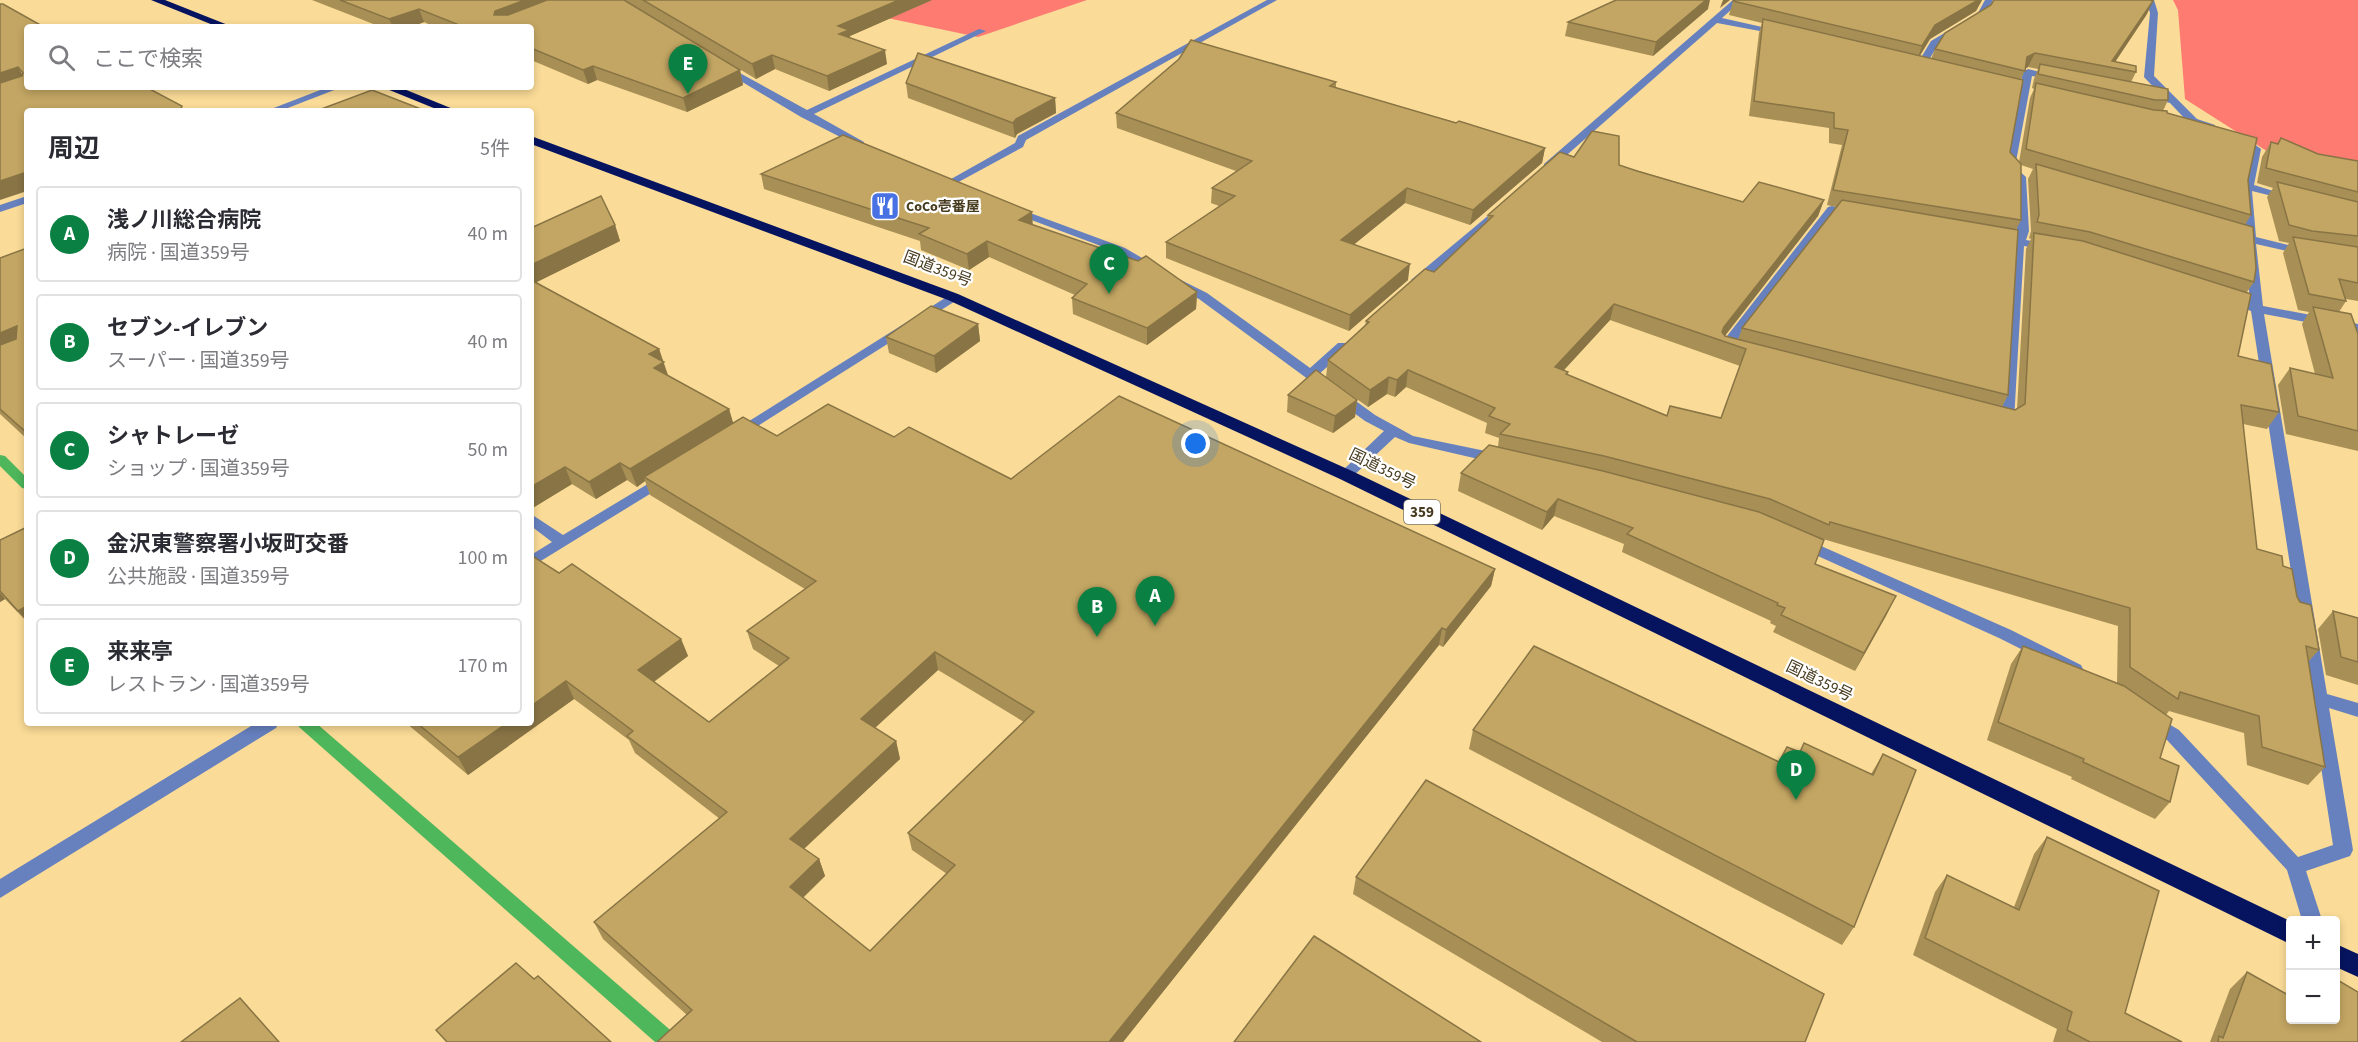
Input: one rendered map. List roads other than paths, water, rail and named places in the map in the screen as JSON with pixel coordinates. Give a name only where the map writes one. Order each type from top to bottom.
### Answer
[{"type":"highway","points":[[156,0],[216,24]]},
{"type":"highway","points":[[396,90],[444,108]]},
{"type":"highway","name":"国道359号","points":[[534,141],[952,297],[1346,475],[2286,931]]},
{"type":"highway","points":[[2340,957],[2358,966]]},
{"type":"street","points":[[970,192],[944,181],[1020,145],[1022,138],[1273,0]]},
{"type":"street","points":[[1542,172],[1738,0]]},
{"type":"street","points":[[1921,66],[1935,43],[1981,15],[1989,0]]},
{"type":"street","points":[[2149,0],[2154,13],[2149,77],[2173,101],[2187,121],[2228,133],[2256,150],[2246,195],[2257,309],[2343,850],[2295,866]]},
{"type":"street","points":[[1716,20],[1795,35]]},
{"type":"street","points":[[805,115],[982,31]]},
{"type":"street","points":[[707,58],[805,115],[868,148]]},
{"type":"street","points":[[1910,63],[1933,69]]},
{"type":"street","points":[[2010,168],[2028,72],[2062,79]]},
{"type":"street","points":[[2013,89],[2036,95]]},
{"type":"street","points":[[279,108],[329,90]]},
{"type":"street","points":[[2139,94],[2173,101]]},
{"type":"street","points":[[2010,168],[2033,175]]},
{"type":"street","points":[[1985,415],[2007,421],[2019,242],[2023,231],[2021,177],[2010,168]]},
{"type":"street","points":[[2247,187],[2303,201]]},
{"type":"street","points":[[0,209],[24,200]]},
{"type":"street","points":[[1409,289],[1506,203]]},
{"type":"street","points":[[1002,205],[1121,250],[1203,296],[1370,418],[1393,431],[1409,439],[1509,461]]},
{"type":"street","points":[[1747,354],[1725,348],[1832,209],[1867,215]]},
{"type":"street","points":[[2229,233],[2312,253]]},
{"type":"street","points":[[1984,236],[2065,250]]},
{"type":"street","points":[[2212,295],[2257,309],[2358,328]]},
{"type":"street","points":[[723,441],[952,297]]},
{"type":"street","points":[[1311,374],[1356,335]]},
{"type":"street","points":[[1346,475],[1393,431]]},
{"type":"street","points":[[534,560],[673,473]]},
{"type":"street","points":[[534,521],[564,542]]},
{"type":"street","points":[[1791,538],[2006,634],[2091,679]]},
{"type":"street","points":[[2320,699],[2358,710]]},
{"type":"street","points":[[2137,710],[2173,735],[2295,866],[2310,916]]},
{"type":"street","points":[[0,889],[265,726]]},
{"type":"waterway","points":[[0,459],[24,482]]},
{"type":"waterway","points":[[308,726],[669,1042]]},
{"type":"place","name":"来来亭","points":[[688,94]]},
{"type":"place","name":"CoCo壱番屋","points":[[885,206]]},
{"type":"place","name":"シャトレーゼ","points":[[1109,294]]},
{"type":"place","name":"浅ノ川総合病院","points":[[1155,626]]},
{"type":"place","name":"セブン-イレブン","points":[[1097,637]]},
{"type":"place","name":"金沢東警察署小坂町交番","points":[[1796,800]]}]
